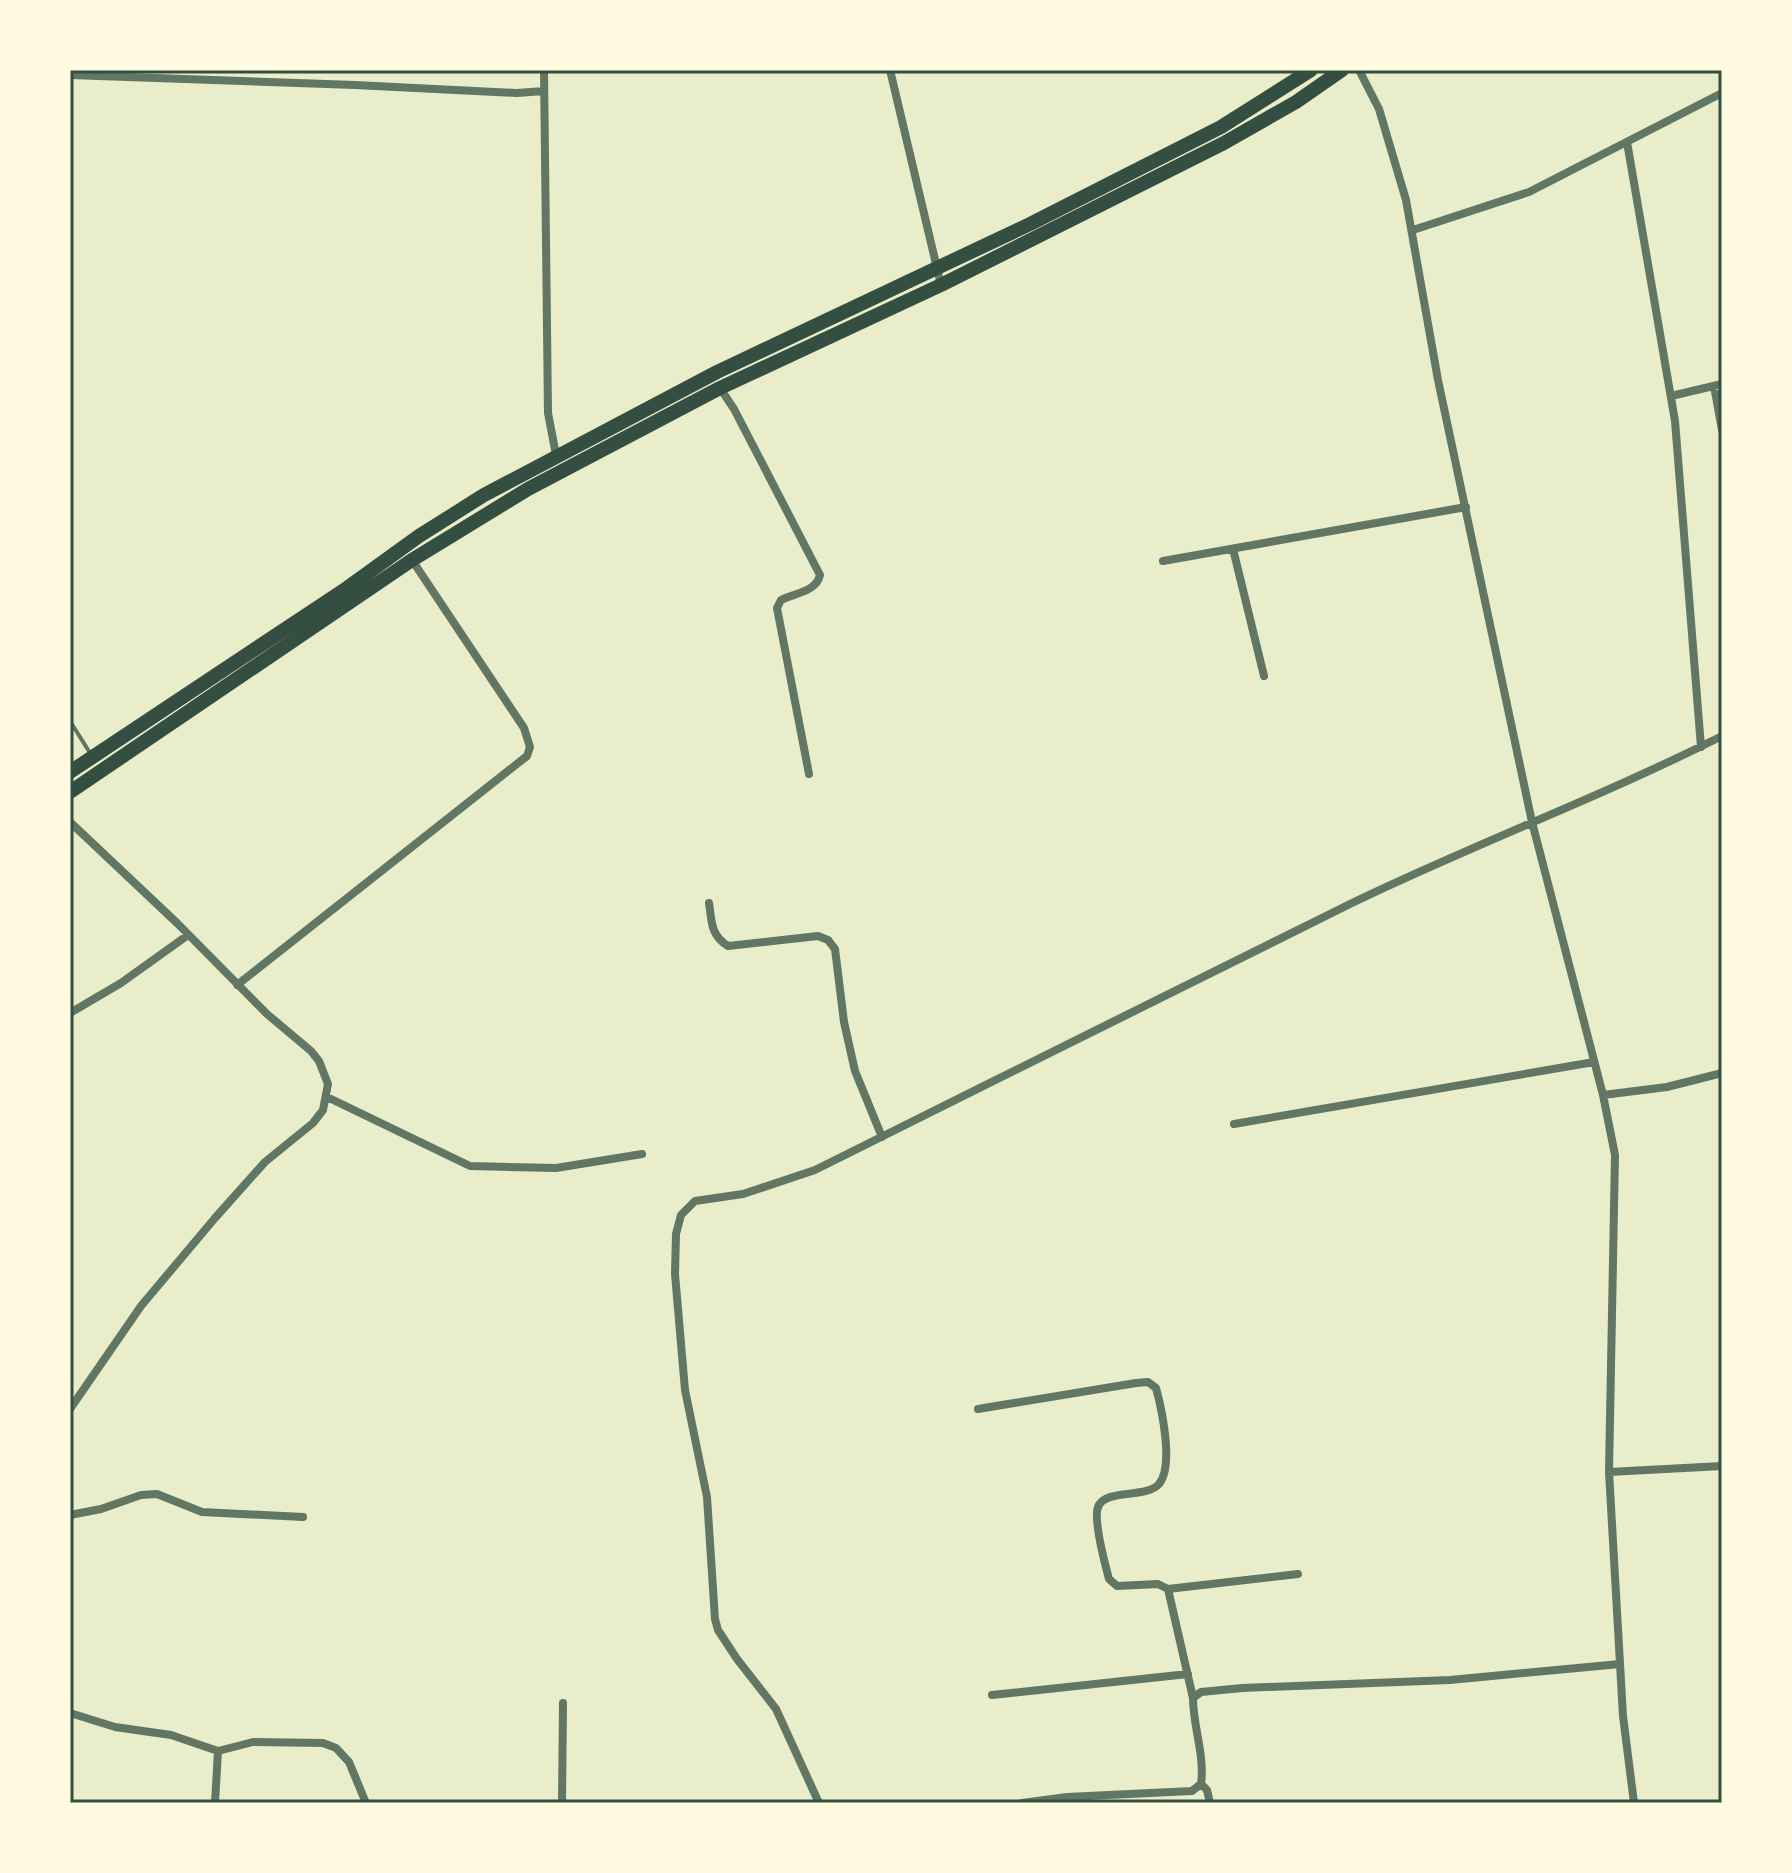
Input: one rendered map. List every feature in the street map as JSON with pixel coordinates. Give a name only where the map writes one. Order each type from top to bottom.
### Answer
[{"type":"highway","points":[[70,772],[484,495],[717,372],[1030,224],[1221,127],[1311,70]]},
{"type":"highway","points":[[70,792],[412,560],[528,489],[720,388],[941,285],[1224,143],[1296,102],[1342,70]]},
{"type":"street","points":[[544,70],[548,413],[556,455]]},
{"type":"street","points":[[890,70],[941,285]]},
{"type":"street","points":[[1359,70],[1385,124],[1413,230],[1438,380],[1532,822],[1603,1095],[1615,1155],[1609,1472],[1623,1716],[1634,1803]]},
{"type":"street","points":[[70,75],[517,93],[544,91]]},
{"type":"street","points":[[1413,230],[1529,192],[1721,96]]},
{"type":"street","points":[[1627,142],[1671,396],[1680,467],[1701,747]]},
{"type":"street","points":[[1671,396],[1718,385],[1722,430]]},
{"type":"street","points":[[720,388],[820,575],[812,587],[781,600],[777,608],[809,774]]},
{"type":"street","points":[[1163,561],[1466,507]]},
{"type":"street","points":[[1233,549],[1264,676]]},
{"type":"street","points":[[237,985],[527,756],[530,747],[524,728],[412,560]]},
{"type":"street","points":[[819,1803],[776,1709],[725,1643],[715,1619],[707,1497],[679,1346],[675,1274],[676,1234],[681,1215],[695,1201],[743,1194],[815,1170],[1354,902],[1616,787],[1722,736]]},
{"type":"street","points":[[70,822],[267,1014],[311,1051],[325,1073],[327,1097],[323,1110],[313,1123],[265,1162],[241,1187],[141,1306],[70,1409]]},
{"type":"street","points":[[709,903],[713,932],[718,940],[728,946],[818,936],[828,940],[835,949],[844,1022],[855,1071],[882,1137]]},
{"type":"street","points":[[70,1013],[121,983],[188,935]]},
{"type":"street","points":[[1234,1124],[1594,1062]]},
{"type":"street","points":[[1603,1095],[1667,1087],[1722,1073]]},
{"type":"street","points":[[327,1097],[470,1166],[556,1168],[642,1154]]},
{"type":"street","points":[[978,1409],[1148,1382],[1156,1388],[1167,1459],[1165,1474],[1157,1486],[1144,1492],[1116,1495],[1102,1501],[1097,1508],[1109,1579],[1117,1586],[1158,1584],[1168,1589],[1298,1574]]},
{"type":"street","points":[[1609,1472],[1722,1466]]},
{"type":"street","points":[[70,1515],[101,1509],[141,1495],[157,1494],[202,1512],[303,1517]]},
{"type":"street","points":[[1022,1803],[1067,1797],[1182,1793],[1192,1791],[1201,1784],[1203,1772],[1193,1698],[1168,1589]]},
{"type":"street","points":[[1193,1698],[1201,1692],[1242,1688],[1464,1679],[1620,1664]]},
{"type":"street","points":[[992,1695],[1188,1674]]},
{"type":"street","points":[[562,1803],[563,1703]]},
{"type":"street","points":[[70,1713],[115,1727],[171,1735],[218,1751],[253,1742],[323,1743],[336,1748],[349,1762],[366,1803]]},
{"type":"street","points":[[215,1803],[218,1751]]},
{"type":"street","points":[[1201,1784],[1207,1790],[1210,1803]]},
{"type":"lane","points":[[70,721],[93,757]]}]
